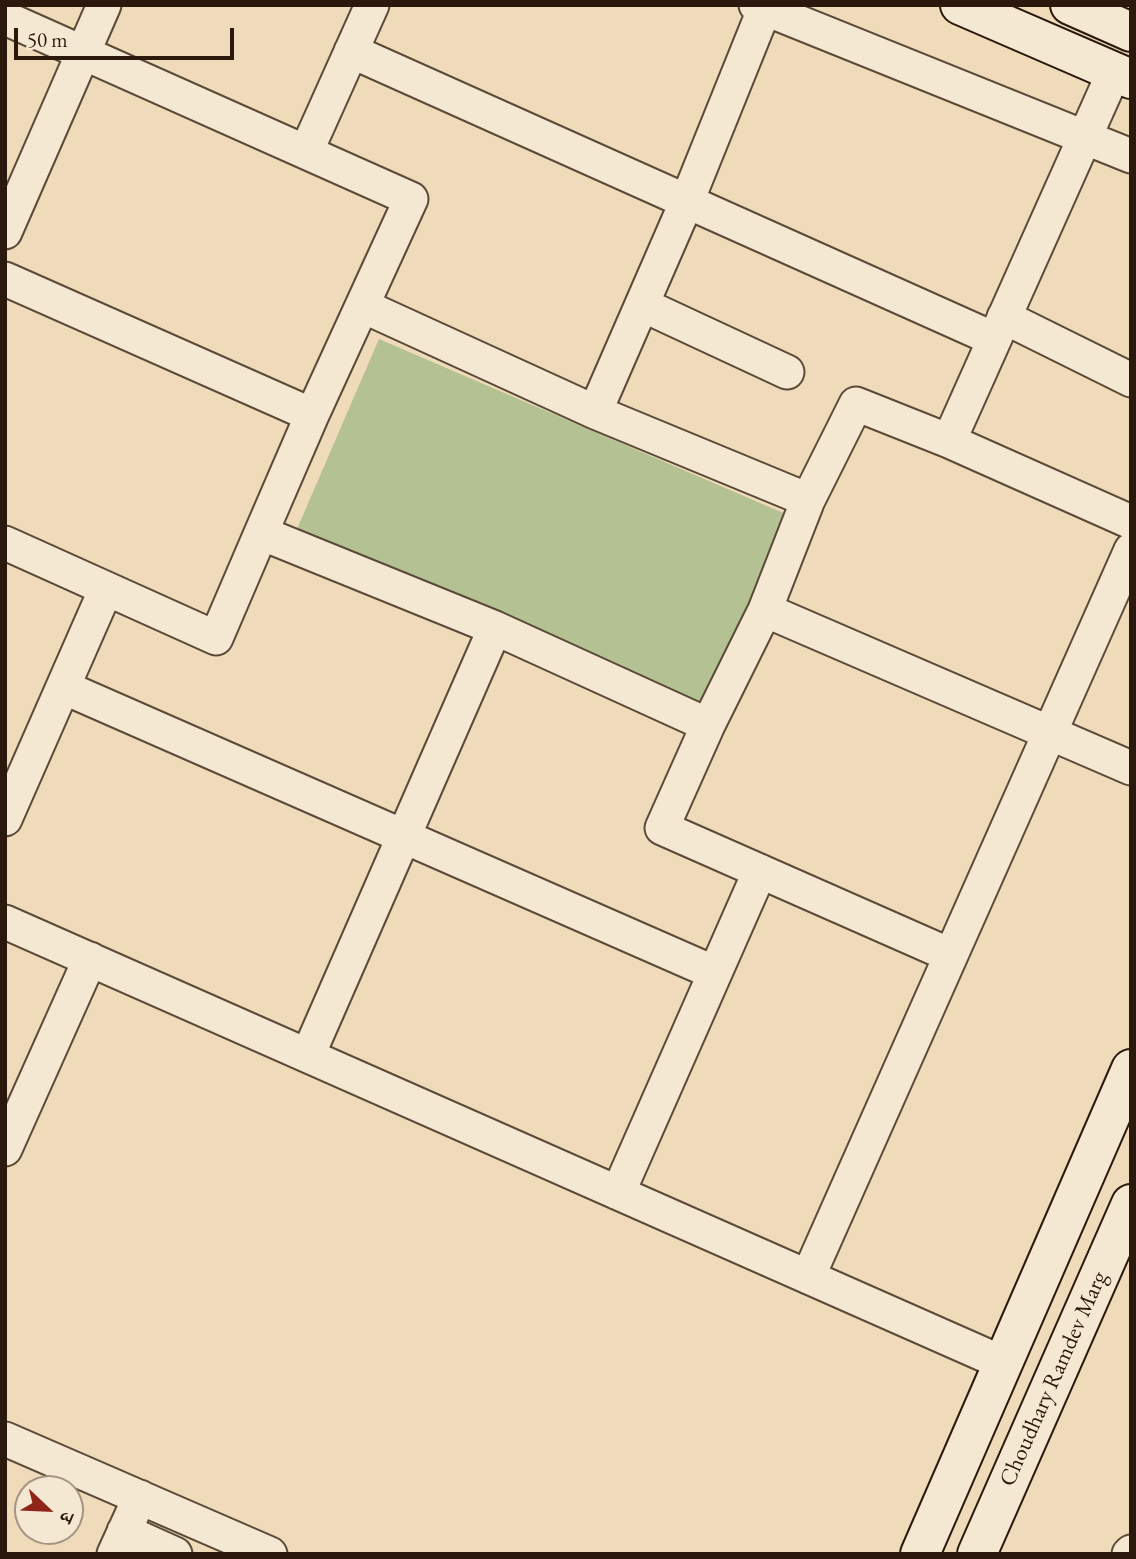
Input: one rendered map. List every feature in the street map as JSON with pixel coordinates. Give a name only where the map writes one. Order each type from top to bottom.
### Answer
[{"type":"street","points":[[5,232],[104,5]]},
{"type":"street","points":[[306,152],[372,5]]},
{"type":"street","points":[[949,441],[1085,137],[1122,76],[960,5]]},
{"type":"street","points":[[1070,5],[1131,32]]},
{"type":"street","points":[[595,412],[687,201],[762,6],[1131,156]]},
{"type":"street","points":[[5,18],[411,199],[312,415],[216,638],[5,544]]},
{"type":"street","points":[[351,51],[687,201],[1131,380]]},
{"type":"street","points":[[5,279],[312,415]]},
{"type":"street","points":[[643,305],[787,372]]},
{"type":"street","points":[[363,306],[595,412],[808,500]]},
{"type":"street","points":[[950,955],[662,828],[708,724],[765,610],[808,500],[856,404],[949,441],[1131,522]]},
{"type":"street","points":[[261,533],[495,628],[708,724]]},
{"type":"street","points":[[808,1277],[1131,550]]},
{"type":"street","points":[[5,819],[106,589]]},
{"type":"street","points":[[765,610],[1131,768]]},
{"type":"street","points":[[308,1055],[495,628]]},
{"type":"street","points":[[63,687],[715,973]]},
{"type":"street","points":[[618,1193],[760,871]]},
{"type":"street","points":[[5,922],[1003,1363]]},
{"type":"street","points":[[5,1149],[90,959]]},
{"type":"street","points":[[920,1554],[1003,1363],[1120,1122],[1131,1069]]},
{"type":"street","name":"Choudhary Ramdev Marg","points":[[977,1554],[1131,1204]]},
{"type":"street","points":[[9,1451],[140,1497],[270,1554]]},
{"type":"street","points":[[140,1497],[119,1542],[175,1554]]},
{"type":"green space","points":[[379,339],[795,518],[713,708],[297,529]]}]
